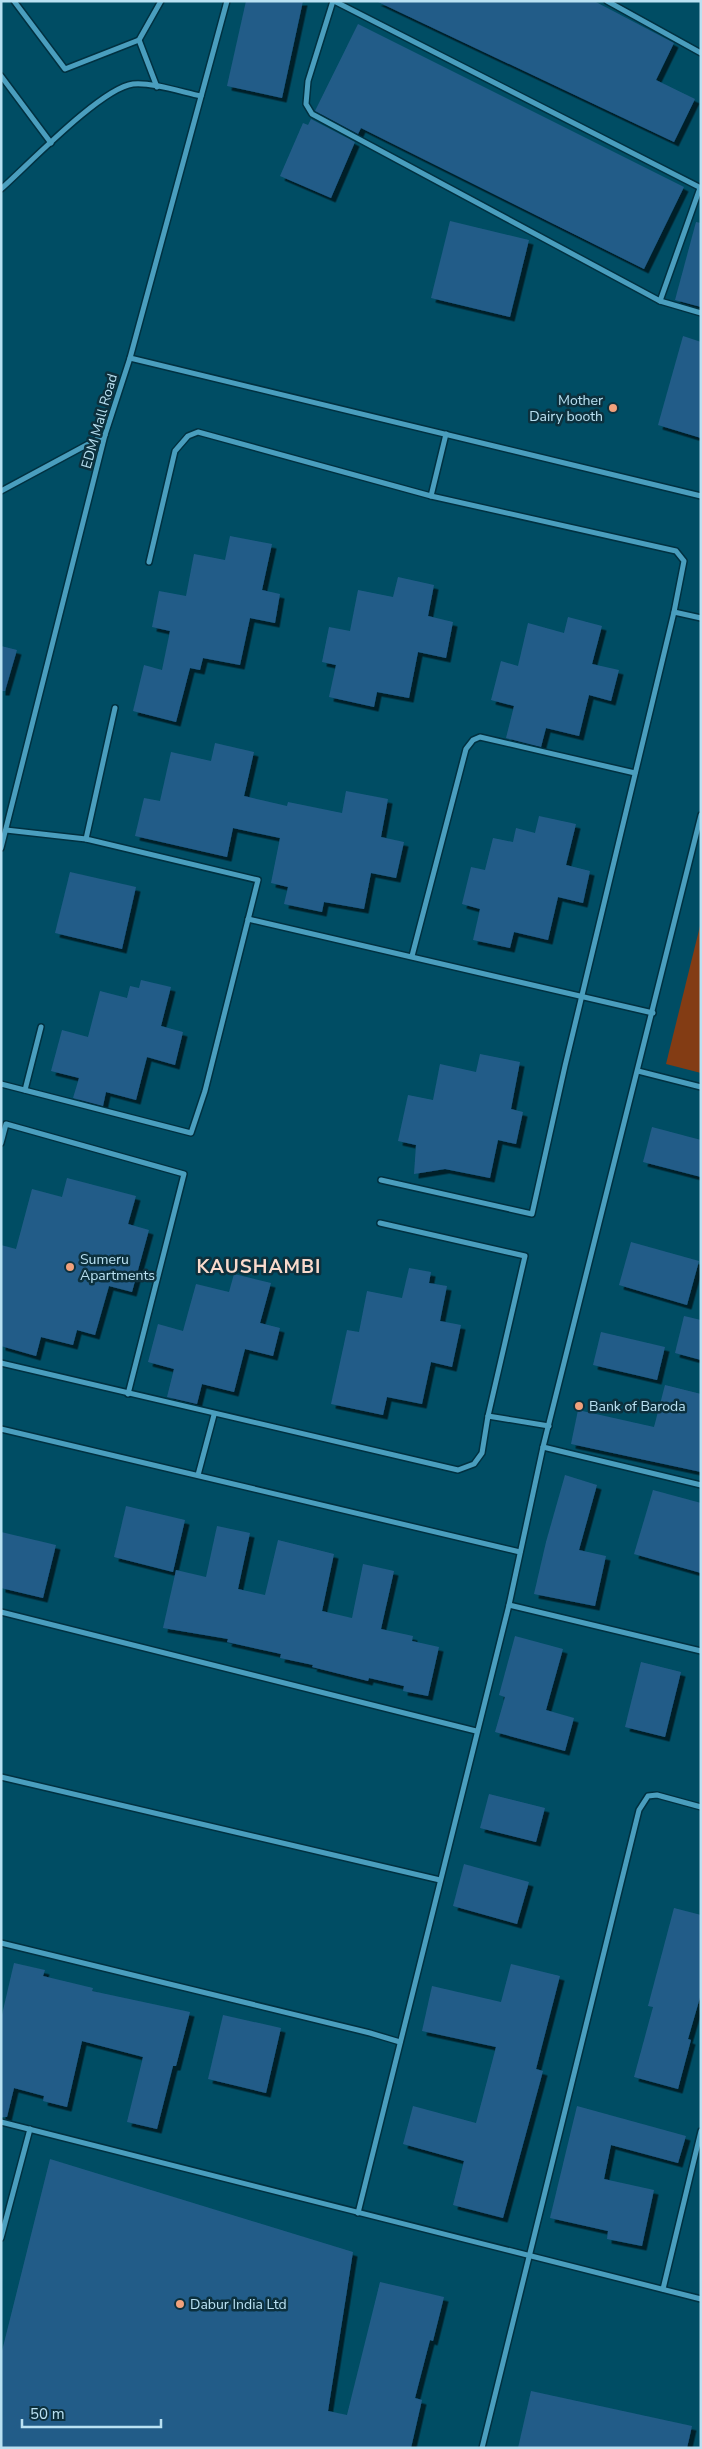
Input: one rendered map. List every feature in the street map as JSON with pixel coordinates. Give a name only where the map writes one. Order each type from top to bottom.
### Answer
[{"type":"street","points":[[14,1],[65,69],[138,40],[161,1]]},
{"type":"street","name":"EDM Mall Road","points":[[1,848],[105,436],[130,358],[227,1]]},
{"type":"street","points":[[660,301],[700,188],[334,1],[308,80],[306,104],[312,114],[660,301],[701,313]]},
{"type":"street","points":[[606,1],[701,54]]},
{"type":"street","points":[[138,40],[157,87]]},
{"type":"street","points":[[1,76],[51,143]]},
{"type":"street","points":[[1,189],[88,109],[123,87],[141,84],[201,96]]},
{"type":"street","points":[[130,358],[701,496]]},
{"type":"street","points":[[149,562],[175,451],[184,439],[198,432],[431,496],[676,550],[684,561],[674,612],[581,997],[532,1214],[381,1180]]},
{"type":"street","points":[[431,496],[446,434]]},
{"type":"street","points":[[1,491],[105,436]]},
{"type":"street","points":[[674,612],[701,618]]},
{"type":"street","points":[[86,840],[115,708]]},
{"type":"street","points":[[412,956],[466,749],[473,740],[480,737],[635,773]]},
{"type":"street","points":[[358,2213],[476,1731],[509,1605],[543,1447],[701,815]]},
{"type":"street","points":[[1,1084],[191,1133],[205,1091],[258,880],[86,840],[6,830]]},
{"type":"street","points":[[248,919],[653,1013]]},
{"type":"street","points":[[25,1090],[41,1027]]},
{"type":"street","points":[[638,1071],[701,1087]]},
{"type":"street","points":[[1,1143],[6,1124],[184,1174],[128,1394]]},
{"type":"street","points":[[1,1363],[458,1470],[474,1464],[482,1454],[488,1416],[525,1256],[380,1223]]},
{"type":"street","points":[[198,1475],[214,1414]]},
{"type":"street","points":[[488,1416],[549,1426]]},
{"type":"street","points":[[1,1428],[520,1552]]},
{"type":"street","points":[[543,1447],[701,1485]]},
{"type":"street","points":[[509,1605],[701,1651]]},
{"type":"street","points":[[1,1612],[476,1731]]},
{"type":"street","points":[[1,1776],[440,1880]]},
{"type":"street","points":[[482,2448],[639,1810],[648,1796],[657,1795],[701,1807]]},
{"type":"street","points":[[1,1942],[400,2042]]},
{"type":"street","points":[[1,2122],[701,2299]]},
{"type":"street","points":[[1,2238],[30,2129]]},
{"type":"street","points":[[663,2289],[701,2131]]},
{"type":"shaded area","points":[[701,922],[701,1073],[666,1064]]},
{"type":"building","points":[[246,1],[303,1],[282,98],[227,86]]},
{"type":"building","points":[[376,1],[594,1],[674,43],[656,80],[695,99],[674,142]]},
{"type":"building","points":[[358,24],[684,187],[644,269],[361,128],[358,134],[315,111]]},
{"type":"building","points":[[311,119],[355,142],[331,198],[280,176],[303,123],[308,125]]},
{"type":"building","points":[[450,221],[529,240],[510,317],[431,298]]},
{"type":"building","points":[[696,222],[701,223],[701,307],[675,300]]},
{"type":"building","points":[[683,336],[701,342],[701,438],[658,425]]},
{"type":"building","points":[[230,536],[272,544],[262,590],[280,594],[275,623],[250,618],[240,665],[203,658],[200,670],[190,668],[176,722],[133,711],[144,665],[162,670],[170,631],[152,627],[159,591],[186,596],[194,554],[225,560]]},
{"type":"building","points":[[398,577],[434,585],[428,616],[453,622],[446,658],[418,652],[409,698],[377,692],[374,707],[329,697],[336,665],[322,662],[329,627],[350,631],[358,590],[393,597]]},
{"type":"building","points":[[568,617],[602,626],[592,664],[619,670],[611,701],[589,695],[579,736],[546,728],[541,747],[506,738],[514,706],[491,700],[501,661],[518,666],[528,623],[564,633]]},
{"type":"building","points":[[1,646],[17,650],[5,691],[1,691]]},
{"type":"building","points":[[215,743],[254,752],[244,796],[287,806],[288,802],[342,813],[346,791],[388,799],[381,837],[404,842],[396,878],[371,873],[364,909],[324,902],[322,912],[284,904],[288,887],[271,883],[280,838],[233,828],[227,857],[135,836],[144,798],[160,801],[171,752],[211,761]]},
{"type":"building","points":[[539,816],[576,824],[566,865],[590,871],[583,903],[558,897],[548,940],[514,932],[510,948],[473,940],[480,909],[462,904],[471,867],[485,870],[493,838],[513,842],[516,828],[535,833]]},
{"type":"building","points":[[70,872],[136,887],[122,949],[55,933]]},
{"type":"building","points":[[141,980],[171,987],[161,1026],[183,1032],[175,1065],[147,1057],[136,1100],[106,1092],[103,1106],[73,1098],[79,1078],[51,1071],[62,1030],[88,1037],[100,991],[127,998],[130,986],[139,988]]},
{"type":"building","points":[[480,1054],[520,1062],[511,1109],[523,1112],[516,1144],[498,1140],[490,1178],[445,1169],[414,1174],[416,1145],[398,1141],[408,1095],[433,1100],[440,1064],[476,1072]]},
{"type":"building","points":[[652,1127],[701,1140],[701,1177],[643,1162]]},
{"type":"building","name":"Sumeru Apartments","points":[[67,1178],[136,1196],[128,1224],[149,1230],[132,1292],[109,1286],[95,1335],[77,1330],[73,1345],[41,1337],[36,1356],[1,1346],[1,1245],[16,1249],[32,1189],[62,1197]]},
{"type":"building","points":[[631,1242],[699,1261],[687,1305],[619,1285]]},
{"type":"building","points":[[409,1268],[431,1272],[429,1283],[447,1286],[440,1321],[461,1325],[452,1367],[431,1362],[422,1404],[387,1397],[383,1415],[331,1404],[347,1330],[359,1332],[367,1291],[402,1298]]},
{"type":"building","points":[[234,1274],[271,1283],[260,1323],[280,1328],[273,1356],[245,1349],[234,1392],[202,1384],[197,1404],[167,1397],[174,1369],[148,1362],[158,1324],[183,1331],[196,1284],[229,1292]]},
{"type":"building","points":[[684,1316],[701,1320],[701,1360],[675,1353]]},
{"type":"building","points":[[601,1332],[665,1347],[657,1380],[593,1365]]},
{"type":"building","points":[[665,1385],[701,1394],[701,1472],[571,1444],[578,1410],[654,1427]]},
{"type":"building","points":[[565,1475],[597,1485],[579,1550],[606,1556],[595,1606],[534,1594]]},
{"type":"building","points":[[653,1490],[701,1503],[701,1573],[634,1554]]},
{"type":"building","points":[[126,1506],[185,1520],[173,1572],[114,1557]]},
{"type":"building","points":[[217,1526],[250,1533],[238,1589],[265,1595],[278,1540],[334,1554],[322,1611],[352,1618],[363,1564],[394,1571],[381,1629],[413,1636],[412,1641],[439,1647],[428,1696],[403,1691],[404,1686],[369,1678],[368,1681],[312,1667],[313,1665],[280,1658],[281,1654],[227,1642],[228,1639],[163,1628],[176,1570],[206,1577]]},
{"type":"building","points":[[1,1532],[56,1545],[43,1598],[1,1588]]},
{"type":"building","points":[[515,1636],[563,1649],[546,1710],[574,1718],[565,1751],[495,1732],[505,1697],[499,1695]]},
{"type":"building","points":[[641,1662],[681,1672],[665,1737],[625,1727]]},
{"type":"building","points":[[489,1794],[545,1808],[536,1842],[480,1828]]},
{"type":"building","points":[[464,1864],[529,1882],[517,1924],[453,1906]]},
{"type":"building","points":[[674,1908],[701,1915],[701,1994],[688,2039],[691,2040],[678,2089],[634,2077],[653,2007],[648,2006]]},
{"type":"building","points":[[14,1963],[45,1970],[43,1976],[93,1988],[92,1991],[190,2012],[176,2066],[173,2066],[157,2129],[127,2122],[143,2057],[82,2041],[67,2107],[43,2101],[44,2096],[14,2088],[7,2117],[1,2117],[1,2019]]},
{"type":"building","points":[[511,1964],[560,1976],[536,2069],[543,2071],[503,2218],[453,2205],[464,2161],[403,2144],[413,2106],[476,2123],[496,2047],[422,2031],[432,1986],[501,2002]]},
{"type":"building","points":[[223,2015],[281,2028],[266,2093],[208,2079]]},
{"type":"building","points":[[577,2106],[686,2136],[678,2163],[611,2145],[604,2179],[654,2190],[642,2246],[607,2239],[608,2231],[550,2218]]},
{"type":"building","name":"Dabur India Ltd","points":[[50,2159],[353,2252],[328,2411],[347,2415],[380,2282],[444,2297],[433,2341],[430,2340],[415,2398],[422,2400],[411,2448],[1,2448],[1,2355]]},
{"type":"building","points":[[531,2391],[692,2426],[687,2448],[518,2448]]},
{"type":"place","name":"Mother Dairy booth","points":[[613,408]]},
{"type":"place","name":"Sumeru Apartments","points":[[70,1267]]},
{"type":"place","name":"Bank of Baroda","points":[[579,1406]]},
{"type":"place","name":"Dabur India Ltd","points":[[180,2304]]},
{"type":"district","name":"KAUSHAMBI","points":[[259,1266]]}]
